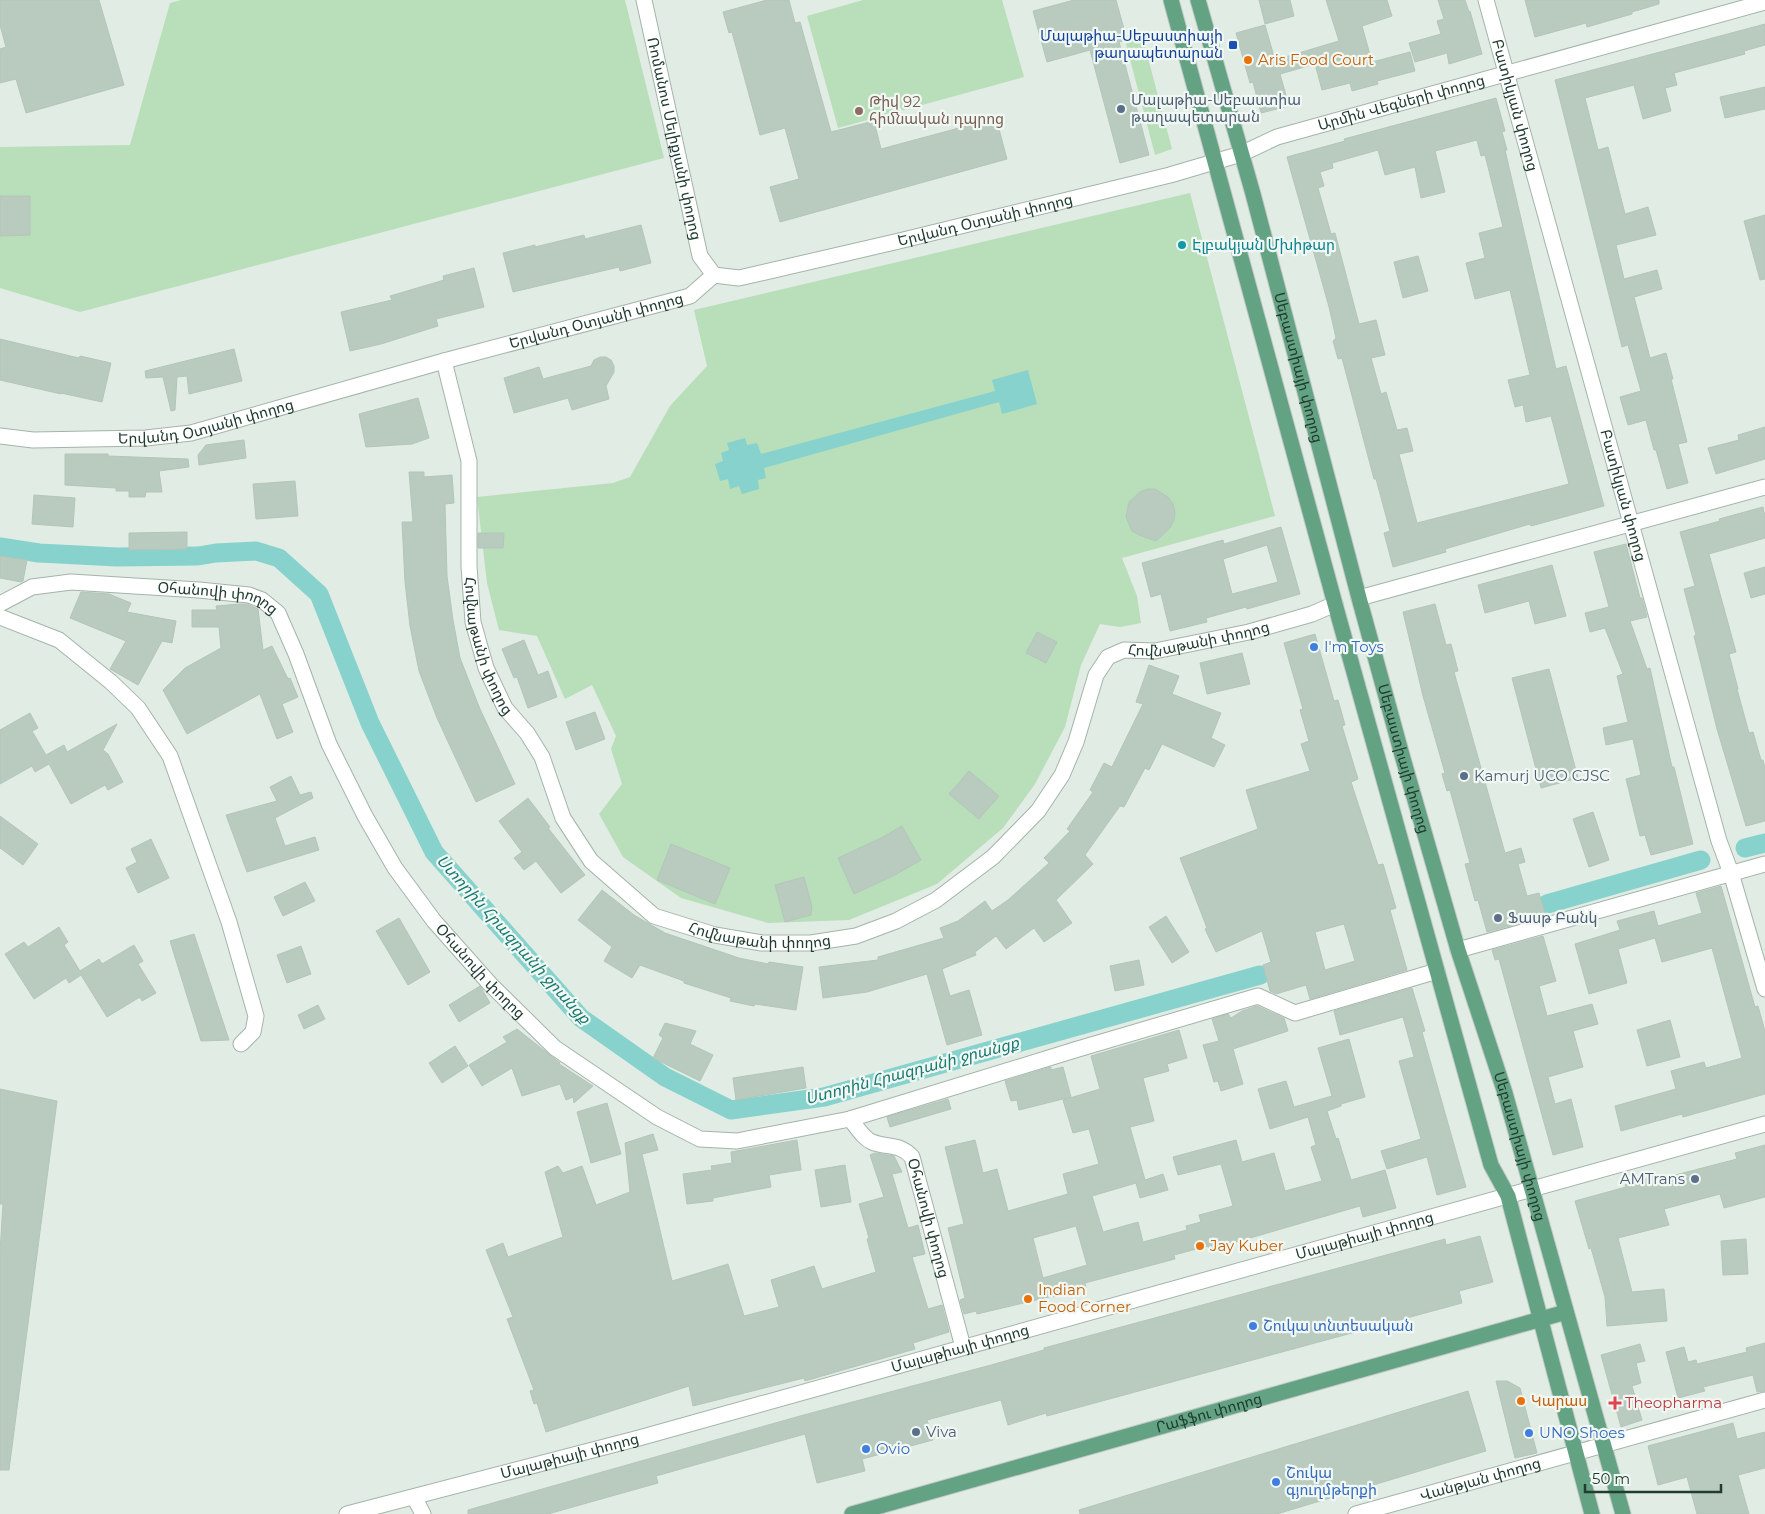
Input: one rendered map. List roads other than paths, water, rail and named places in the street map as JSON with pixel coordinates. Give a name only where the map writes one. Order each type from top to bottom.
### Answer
[{"type":"main road","name":"Սեբաստիայի փողոց","points":[[1170,0],[1491,1165],[1508,1196],[1592,1514]]},
{"type":"main road","name":"Սեբաստիայի փողոց","points":[[1198,0],[1242,154],[1359,598],[1458,950],[1505,1093],[1623,1514]]},
{"type":"main road","name":"Րաֆֆու փողոց","points":[[852,1514],[1566,1312]]},
{"type":"street","name":"Ռոմանոս Մելիքյանի փողոց","points":[[644,0],[700,256],[714,275]]},
{"type":"street","name":"Բատիկյան փողոց","points":[[1486,0],[1719,841],[1731,873],[1765,989]]},
{"type":"street","name":"Արմին Վեգների փողոց","points":[[1216,163],[1242,154],[1277,137],[1765,2]]},
{"type":"street","name":"Երվանդ Օտյանի փողոց","points":[[0,436],[33,440],[146,438],[190,432],[444,361],[690,296],[714,275],[739,278],[899,241],[1216,163]]},
{"type":"street","name":"Հովնաթանի փողոց","points":[[444,361],[469,461],[469,566],[473,622],[486,668],[505,708],[527,733],[542,757],[564,818],[591,860],[654,916],[715,935],[762,942],[811,943],[856,936],[896,921],[928,904],[993,857],[1038,812],[1062,775],[1076,742],[1096,675],[1108,657],[1124,650],[1155,651],[1249,632],[1312,614],[1335,604]]},
{"type":"street","points":[[1359,598],[1765,486]]},
{"type":"street","name":"Օհանովի փողոց","points":[[0,604],[32,586],[71,582],[199,590],[248,595],[262,600],[278,613],[296,654],[329,744],[365,816],[395,868],[434,921],[478,970],[555,1048],[657,1117],[700,1139],[737,1141],[850,1119],[866,1138],[872,1142],[906,1151],[912,1157],[963,1347]]},
{"type":"street","points":[[0,617],[59,640],[111,682],[138,708],[170,756],[229,922],[256,1016],[253,1032],[241,1044]]},
{"type":"street","points":[[1458,950],[1765,864]]},
{"type":"street","points":[[850,1119],[1258,996],[1295,1013],[1437,971]]},
{"type":"street","name":"Մալաթիայի փողոց","points":[[348,1514],[640,1438],[1765,1124]]},
{"type":"street","points":[[1604,1446],[1765,1400]]},
{"type":"street","name":"Վանթյան փողոց","points":[[1356,1514],[1604,1446]]},
{"type":"street","points":[[414,1497],[423,1514]]},
{"type":"water","points":[[1028,370],[1037,404],[1002,414],[999,402],[764,468],[766,478],[758,480],[759,489],[742,494],[739,486],[730,489],[728,479],[720,481],[715,464],[723,461],[721,453],[729,450],[727,443],[745,438],[747,445],[757,443],[761,454],[995,391],[992,380]]},
{"type":"waterway","name":"Ստորին Հրազդանի ջրանցք","points":[[0,547],[39,553],[117,557],[198,556],[256,551],[279,558],[319,594],[370,723],[434,852],[581,1018],[665,1077],[731,1110],[824,1097],[1260,975]]},
{"type":"waterway","name":"Ստորին Հրազդանի ջրանցք","points":[[1745,848],[1765,843]]},
{"type":"waterway","name":"Ստորին Հրազդանի ջրանցք","points":[[1547,904],[1701,860]]},
{"type":"place","name":"Մալաթիա-Սեբաստիայի թաղապետարան","points":[[1233,45]]},
{"type":"place","name":"Aris Food Court","points":[[1248,60]]},
{"type":"place","name":"Մալաթիա-Սեբաստիա թաղապետարան","points":[[1121,109]]},
{"type":"place","name":"Թիվ 92 հիմնական դպրոց","points":[[859,111]]},
{"type":"place","name":"Էլբակյան Մխիթար","points":[[1182,245]]},
{"type":"place","name":"I'm Toys","points":[[1314,647]]},
{"type":"place","name":"Kamurj UCO CJSC","points":[[1464,776]]},
{"type":"place","name":"Ֆասթ Բանկ","points":[[1498,918]]},
{"type":"place","name":"AMTrans","points":[[1695,1179]]},
{"type":"place","name":"Jay Kuber","points":[[1200,1246]]},
{"type":"place","name":"Indian Food Corner","points":[[1028,1299]]},
{"type":"place","name":"Շուկա տնտեսական","points":[[1253,1326]]},
{"type":"place","name":"Կարաս","points":[[1521,1401]]},
{"type":"place","name":"Theopharma","points":[[1615,1403]]},
{"type":"place","name":"Viva","points":[[916,1432]]},
{"type":"place","name":"UNO Shoes","points":[[1529,1433]]},
{"type":"place","name":"Ovio","points":[[866,1449]]},
{"type":"place","name":"Շուկա գյուղմթերքի","points":[[1276,1482]]}]
